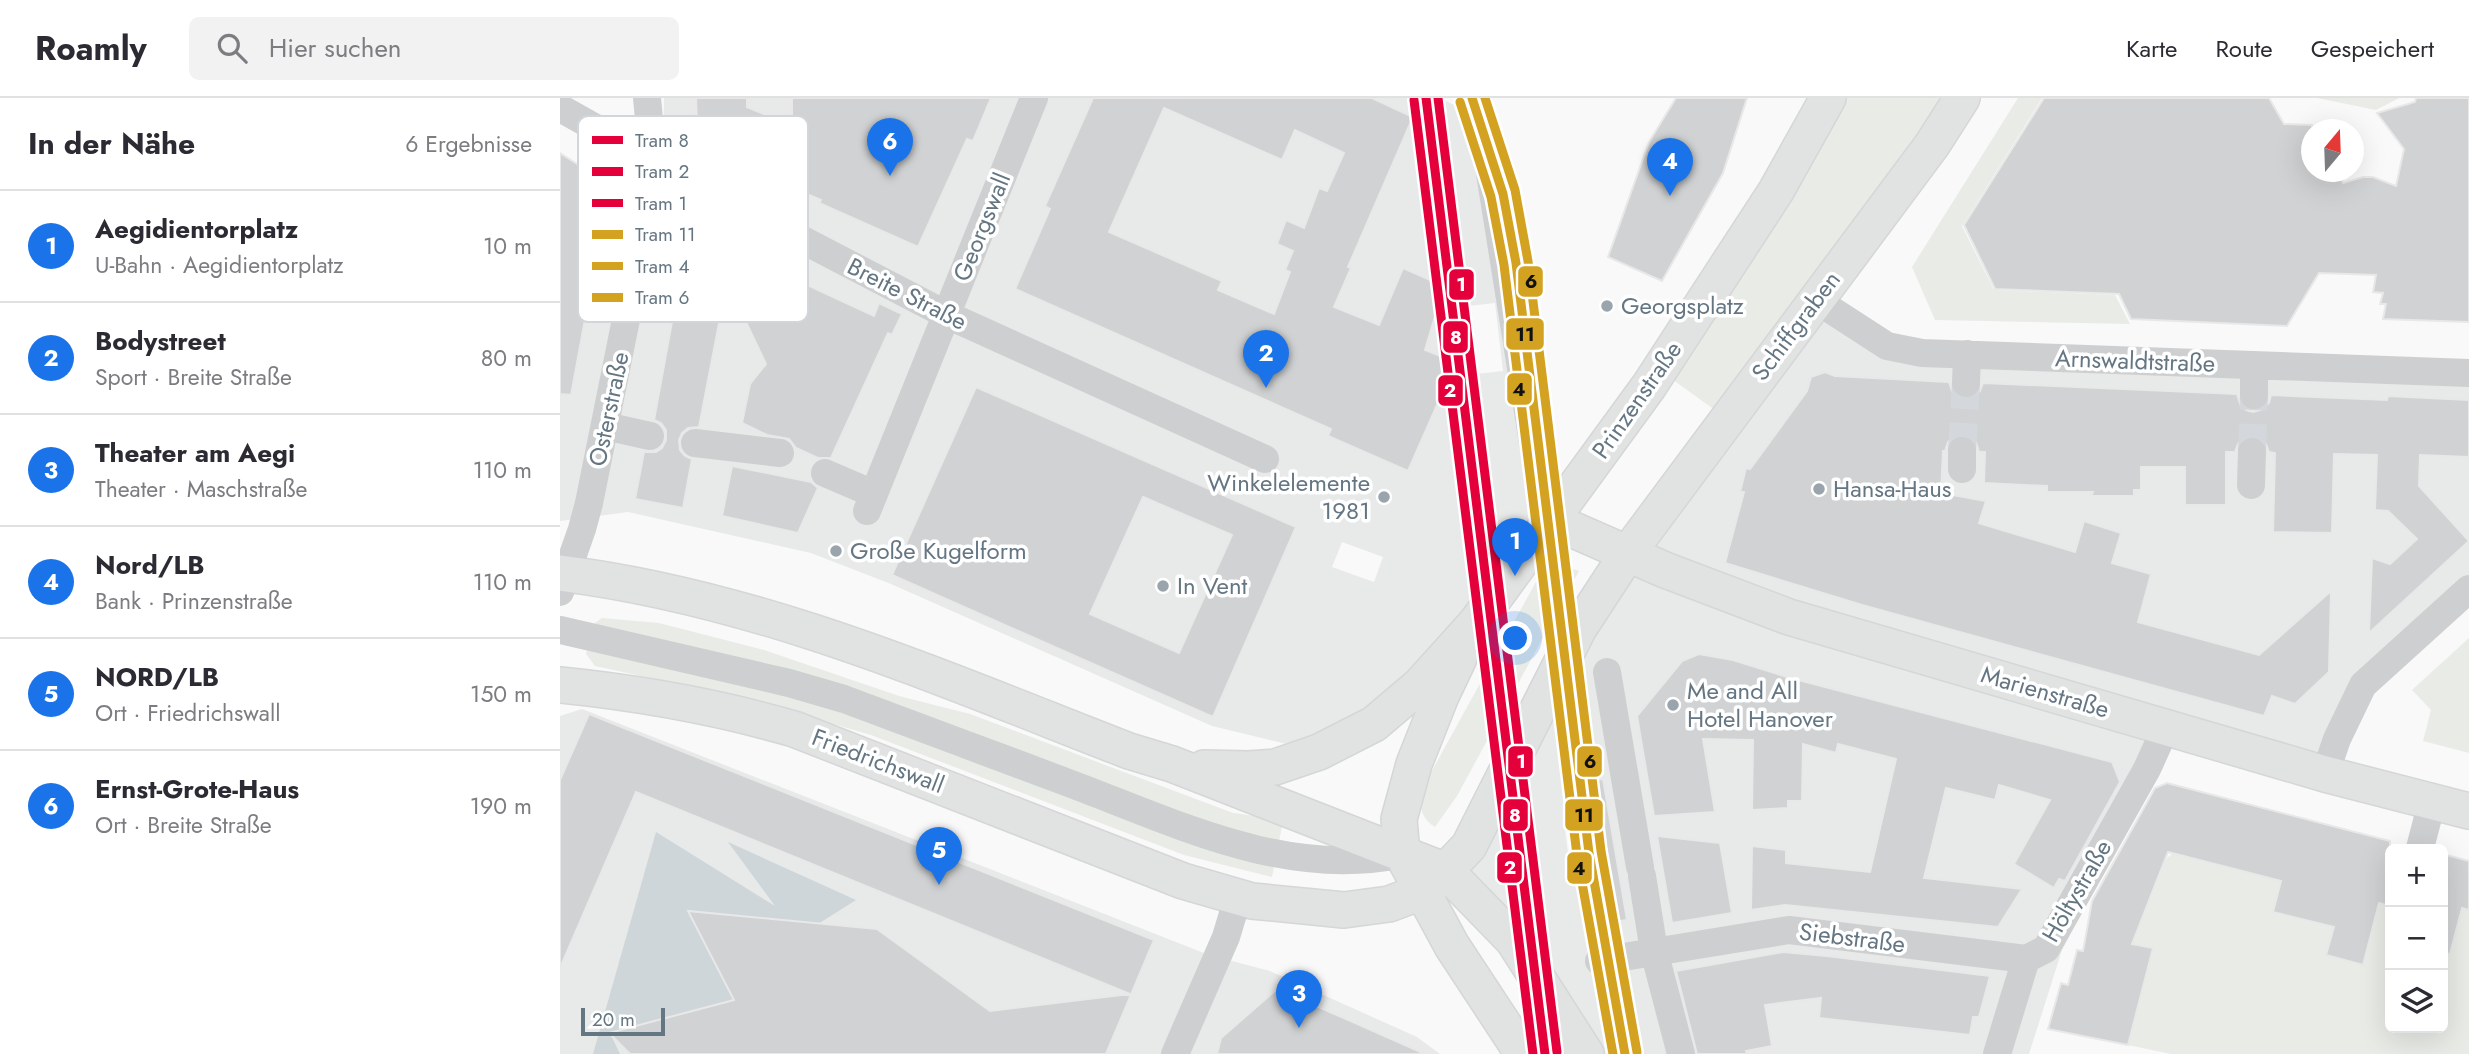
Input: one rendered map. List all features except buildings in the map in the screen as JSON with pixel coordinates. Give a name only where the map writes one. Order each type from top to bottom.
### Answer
[{"type":"main road","name":"Prinzenstraße","points":[[1476,623],[1649,386],[1692,322],[1776,191],[1828,98]]},
{"type":"main road","name":"Schiffgraben","points":[[1434,881],[1469,846],[1579,628],[1628,553],[1932,145],[1962,98]]},
{"type":"main road","name":"Marienstraße","points":[[1551,520],[1665,570],[1789,617],[2325,774],[2448,806]]},
{"type":"main road","points":[[562,579],[660,589],[780,620],[858,645],[1129,751],[1172,764],[1387,857],[1434,881],[1513,940],[1586,1054]]},
{"type":"main road","points":[[1172,764],[1249,769],[1276,766],[1319,752],[1374,724],[1420,685],[1476,623]]},
{"type":"main road","points":[[1387,857],[1414,764],[1441,696],[1476,623]]},
{"type":"main road","name":"Friedrichswall","points":[[560,685],[630,693],[748,716],[794,729],[1183,881],[1238,897],[1296,907],[1344,910],[1388,904],[1434,881]]},
{"type":"main road","points":[[1434,881],[1452,946],[1523,1054]]},
{"type":"street","name":"Osterstraße","points":[[647,98],[649,116]]},
{"type":"street","name":"Georgswall","points":[[825,473],[870,503],[1034,98]]},
{"type":"street","points":[[1478,98],[1532,443],[1551,520]]},
{"type":"street","name":"Breite Straße","points":[[560,108],[578,118]]},
{"type":"street","name":"Breite Straße","points":[[808,243],[947,315],[1265,459]]},
{"type":"street","name":"Arnswaldtstraße","points":[[1816,300],[1888,346],[1922,353],[2469,373]]},
{"type":"street","name":"Osterstraße","points":[[562,579],[582,529],[627,322]]},
{"type":"street","points":[[1966,383],[1967,354]]},
{"type":"street","points":[[2254,365],[2254,395]]},
{"type":"street","points":[[606,426],[650,436]]},
{"type":"street","points":[[695,443],[780,453]]},
{"type":"street","points":[[2251,485],[2252,452]]},
{"type":"street","points":[[2325,774],[2337,739],[2363,685],[2469,589]]},
{"type":"street","points":[[560,630],[789,683],[844,699],[1217,839],[1303,859],[1387,857]]},
{"type":"street","points":[[1607,672],[1641,872],[1666,949],[1681,1054]]},
{"type":"street","name":"Höltystraße","points":[[1997,1054],[2026,959],[2046,950],[2147,769],[2166,727]]},
{"type":"street","points":[[2423,844],[2448,806]]},
{"type":"street","points":[[2434,844],[2448,806]]},
{"type":"street","points":[[1175,1054],[1226,937],[1238,897]]},
{"type":"street","name":"Siebstraße","points":[[1600,961],[1789,929],[2026,959]]},
{"type":"shaded area","points":[[664,98],[1439,98],[1481,117],[1551,520],[1476,623],[1319,752],[1212,726],[891,584],[811,553],[628,512],[560,521],[560,153],[578,164],[578,322],[808,322],[808,116],[664,116]],"holes":[[[1495,303],[1503,371],[1476,374],[1468,306]],[[1342,542],[1383,557],[1374,582],[1332,567]]]},
{"type":"shaded area","points":[[1841,98],[1950,98],[1719,413],[1669,377]]},
{"type":"shaded area","points":[[2018,98],[2042,98],[1962,226],[1994,290],[2115,295],[2130,324],[1935,320],[1912,267]]},
{"type":"shaded area","points":[[2317,98],[2399,98],[2376,110]]},
{"type":"shaded area","points":[[1816,300],[1885,345],[2469,373],[2469,589],[2363,685],[2325,774],[2165,729],[2149,775],[2062,950],[2029,1054],[1587,1054],[1450,870],[1580,630]],"holes":[[[1591,818],[1591,866],[1570,868],[1564,821]]]},
{"type":"shaded area","points":[[1551,564],[1579,571],[1457,796],[1435,827],[1423,814],[1423,787],[1542,571]]},
{"type":"shaded area","points":[[602,618],[659,623],[764,650],[899,696],[970,714],[1233,813],[1263,817],[1282,826],[1272,877],[1184,855],[871,735],[751,700],[595,666],[586,654],[595,623]]},
{"type":"shaded area","points":[[2469,638],[2469,753],[2423,741],[2431,710],[2412,690]]},
{"type":"shaded area","points":[[582,709],[1209,955],[1270,971],[1417,1037],[1440,1054],[560,1054],[560,716]]},
{"type":"shaded area","points":[[656,832],[775,906],[728,842],[856,900],[818,924],[734,1000],[610,1033],[620,1054],[593,1054]]},
{"type":"shaded area","points":[[2182,845],[2198,860],[2342,894],[2327,955],[2363,964],[2379,903],[2385,905],[2385,1033],[2448,1033],[2448,944],[2453,945],[2462,908],[2469,910],[2469,1054],[2171,1054],[2128,1045],[2153,949],[2132,944],[2166,859]]},
{"type":"tunnel","points":[[1962,451],[1966,383]]},
{"type":"tunnel","points":[[2252,452],[2254,395]]},
{"type":"tram line","name":"8","points":[[1426,98],[1545,1054]]},
{"type":"tram line","name":"1","points":[[1438,98],[1557,1052]]},
{"type":"tram line","name":"11","points":[[1472,98],[1503,194],[1516,263],[1589,853],[1625,1054]]},
{"type":"tram line","name":"6","points":[[1485,98],[1515,190],[1528,261],[1601,851],[1637,1052]]},
{"type":"tram line","name":"2","points":[[1414,100],[1533,1054]]},
{"type":"tram line","name":"4","points":[[1460,102],[1491,197],[1504,265],[1577,855],[1613,1054]]},
{"type":"place","name":"Ernst-Grote-Haus","points":[[890,176]]},
{"type":"place","name":"Nord/LB","points":[[1670,196]]},
{"type":"place","name":"Georgsplatz","points":[[1607,306]]},
{"type":"place","name":"Bodystreet","points":[[1266,388]]},
{"type":"place","name":"Hansa-Haus","points":[[1819,489]]},
{"type":"place","name":"Winkelelemente 1981","points":[[1384,497]]},
{"type":"place","name":"Große Kugelform","points":[[836,551]]},
{"type":"place","name":"Aegidientorplatz","points":[[1515,576]]},
{"type":"place","name":"In Vent","points":[[1163,586]]},
{"type":"place","name":"Me and All Hotel Hanover","points":[[1673,705]]},
{"type":"place","name":"NORD/LB","points":[[939,885]]},
{"type":"place","name":"Theater am Aegi","points":[[1299,1028]]}]
